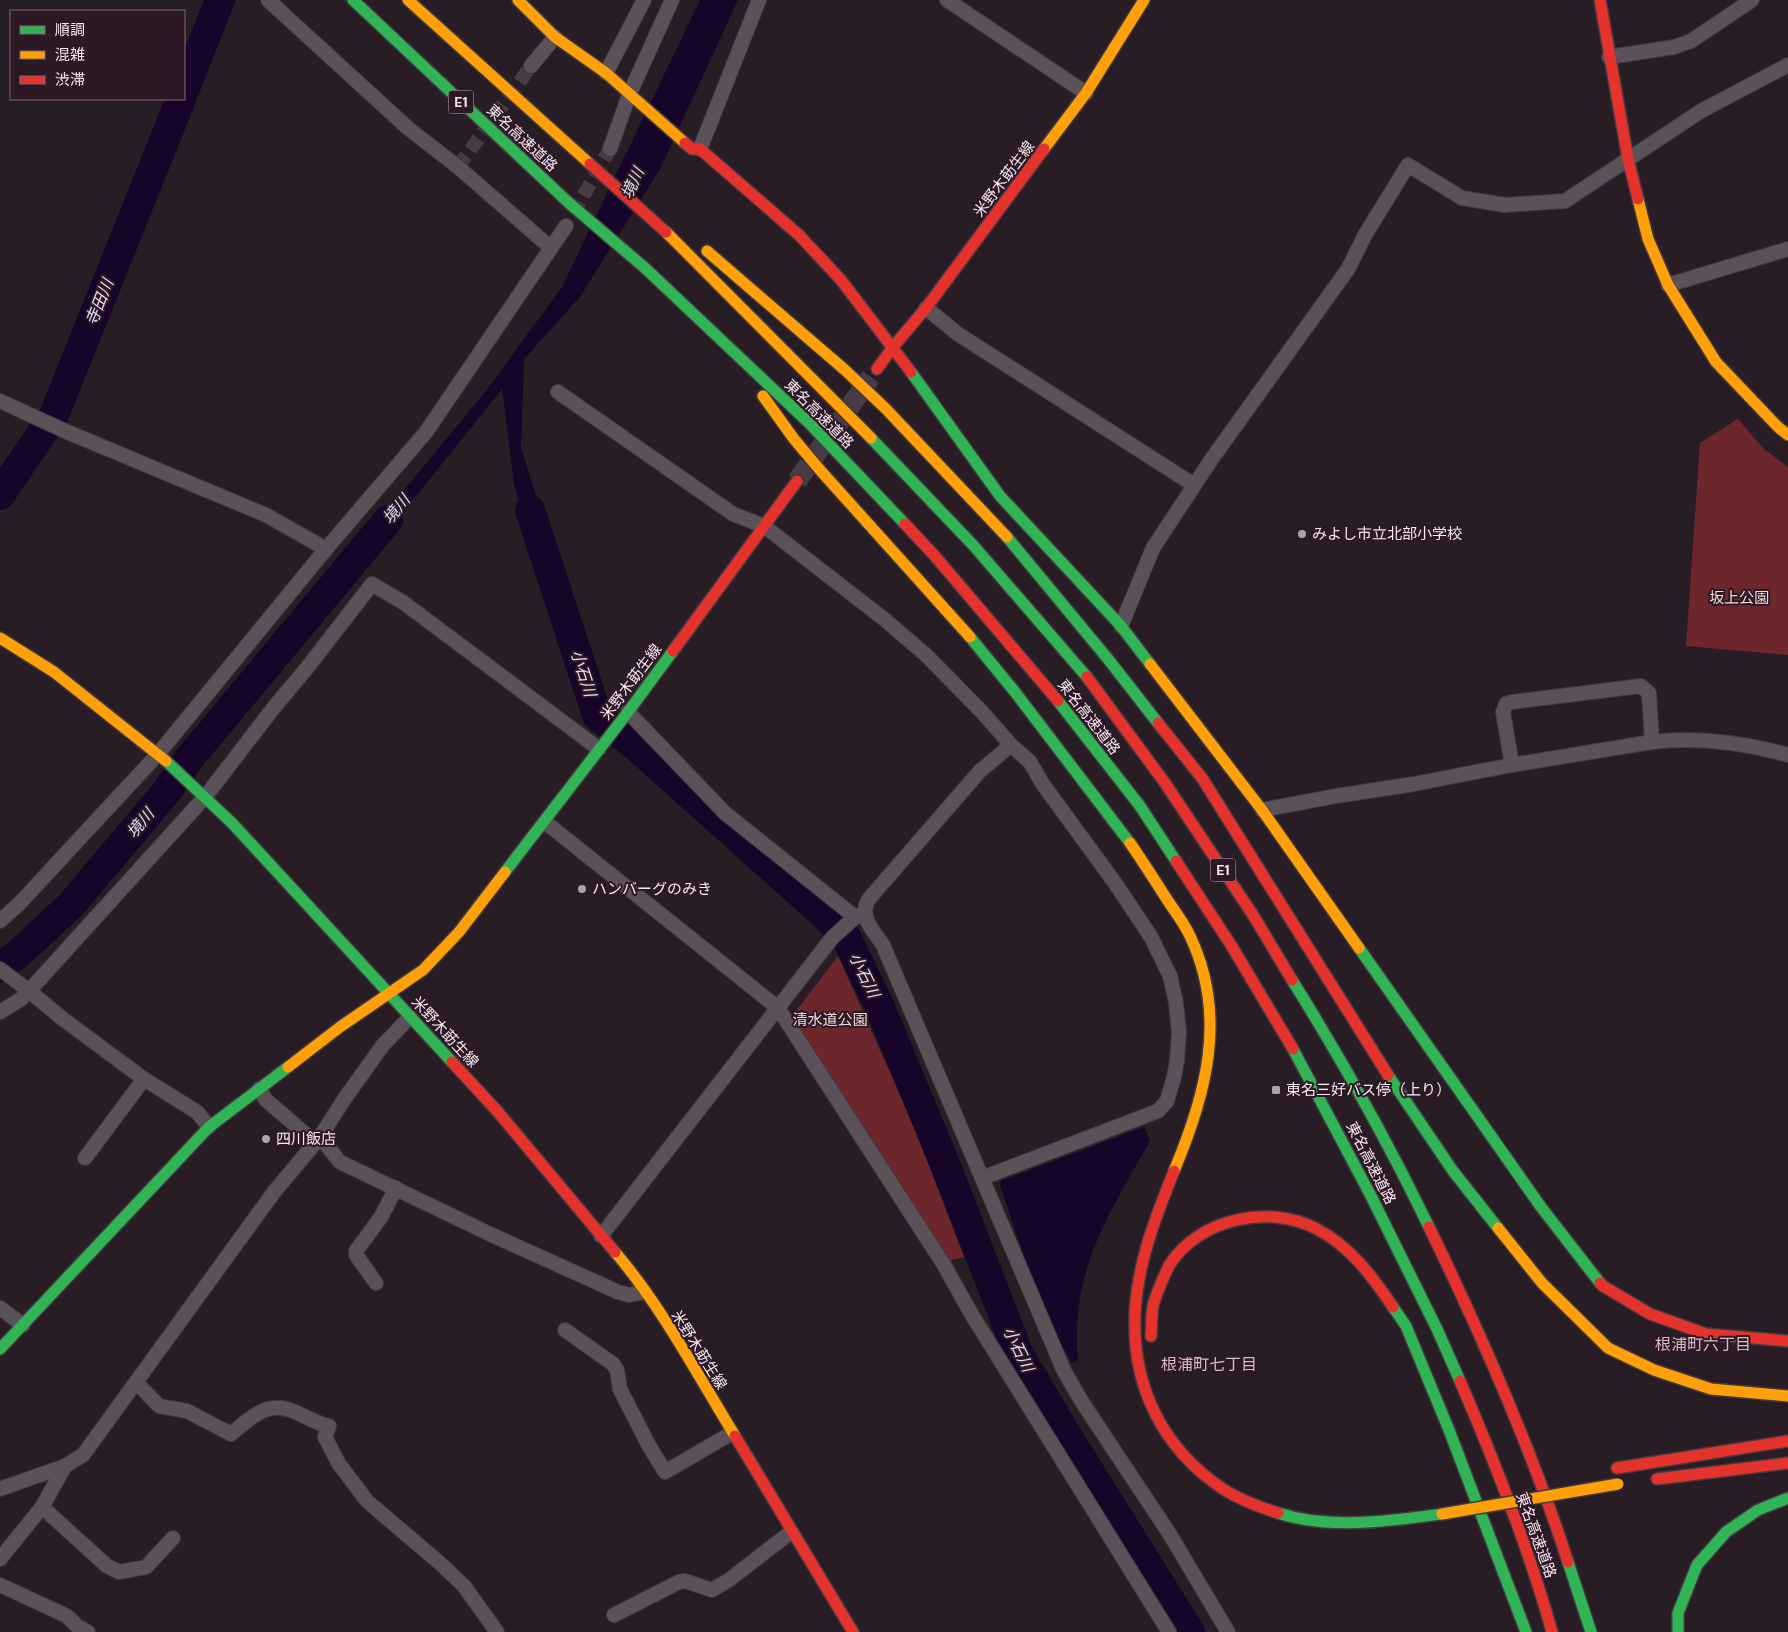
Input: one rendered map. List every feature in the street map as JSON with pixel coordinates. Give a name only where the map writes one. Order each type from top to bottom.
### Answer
[{"type":"main road","name":"東名高速道路","points":[[354,0],[569,203],[645,268],[718,335],[809,423],[934,555],[1051,692],[1140,806],[1231,945],[1300,1061],[1372,1196],[1437,1329],[1490,1450],[1552,1632]]},
{"type":"main road","name":"東名高速道路","points":[[408,0],[666,232],[831,396],[974,545],[1080,668],[1165,783],[1253,915],[1330,1041],[1406,1179],[1466,1303],[1518,1426],[1564,1549],[1591,1632]]},
{"type":"main road","points":[[518,0],[555,37],[606,73],[628,95],[799,235],[841,280],[893,347],[1000,496],[1121,626],[1262,810],[1541,1207],[1603,1286],[1650,1314],[1706,1334],[1788,1341]]},
{"type":"main road","name":"米野木莇生線","points":[[877,369],[926,308],[1086,92],[1144,0]]},
{"type":"main road","points":[[1600,0],[1628,159],[1648,239],[1668,285],[1716,362],[1778,427],[1788,434]]},
{"type":"main road","points":[[542,120],[604,152]]},
{"type":"main road","points":[[700,245],[838,364],[886,409],[1016,547],[1108,658],[1202,778],[1385,1071],[1453,1171],[1542,1283],[1608,1348],[1654,1370],[1711,1389],[1788,1396]]},
{"type":"main road","points":[[718,335],[798,444],[977,644],[1098,799],[1150,872],[1190,936],[1203,973],[1210,1016],[1208,1065],[1198,1109],[1160,1205],[1143,1257],[1138,1282],[1135,1328],[1137,1362],[1147,1396],[1165,1433],[1178,1450],[1207,1478],[1224,1490],[1261,1508],[1299,1519],[1342,1523],[1392,1521],[1442,1514],[1623,1483]]},
{"type":"main road","name":"米野木莇生線","points":[[797,481],[628,713],[458,932],[423,970],[388,994],[498,1112],[627,1266],[675,1337],[852,1632]]},
{"type":"main road","points":[[0,638],[54,672],[158,754],[205,797],[298,893],[388,994],[340,1027],[209,1127],[0,1349]]},
{"type":"main road","points":[[1151,1352],[1150,1327],[1153,1305],[1161,1283],[1170,1264],[1186,1246],[1205,1233],[1227,1222],[1249,1217],[1274,1217],[1295,1220],[1316,1228],[1332,1238],[1353,1255],[1371,1274],[1406,1326],[1449,1430],[1526,1632]]},
{"type":"main road","points":[[1612,1469],[1788,1441]]},
{"type":"main road","points":[[1646,1480],[1788,1463]]},
{"type":"main road","points":[[1461,1495],[1549,1480]]},
{"type":"main road","points":[[1678,1632],[1678,1613],[1697,1565],[1726,1532],[1758,1510],[1788,1498]]},
{"type":"street","points":[[268,0],[409,129],[458,167],[551,248]]},
{"type":"street","points":[[606,73],[644,0]]},
{"type":"street","points":[[604,152],[672,0]]},
{"type":"street","points":[[696,149],[759,0]]},
{"type":"street","points":[[947,0],[1086,92]]},
{"type":"street","points":[[1609,57],[1674,47],[1691,41],[1752,0]]},
{"type":"street","points":[[531,66],[555,37]]},
{"type":"street","points":[[1121,626],[1153,548],[1194,484],[1348,269],[1365,235],[1408,165],[1462,198],[1505,205],[1564,201],[1701,111],[1788,65]]},
{"type":"street","points":[[0,921],[19,904],[158,754],[326,549],[426,432],[566,226]]},
{"type":"street","points":[[1668,285],[1788,249]]},
{"type":"street","points":[[926,308],[958,334],[1194,484]]},
{"type":"street","points":[[558,392],[734,514],[764,526],[877,614],[926,655],[982,712],[1011,745],[1030,762],[1042,783],[1115,883],[1151,937],[1170,976],[1176,1003],[1179,1032],[1177,1061],[1167,1101],[1158,1111],[982,1178]]},
{"type":"street","points":[[0,401],[65,431],[266,515],[326,549]]},
{"type":"street","points":[[0,1012],[21,999],[26,989],[205,797],[372,584],[404,603],[601,747]]},
{"type":"street","points":[[1512,765],[1503,712],[1506,704],[1512,702],[1641,686],[1649,693],[1652,742]]},
{"type":"street","points":[[628,713],[725,813],[856,917],[866,921],[883,945],[1064,1371],[1082,1402],[1169,1533],[1228,1632]]},
{"type":"street","points":[[1262,810],[1652,742],[1675,740],[1711,742],[1764,748],[1788,755]]},
{"type":"street","points":[[601,1236],[832,938],[856,917],[868,900],[980,771],[1011,745]]},
{"type":"street","points":[[545,822],[778,1008],[944,1266],[977,1323],[1169,1632]]},
{"type":"street","points":[[0,970],[144,1079],[197,1112],[209,1127]]},
{"type":"street","points":[[0,1489],[65,1466],[83,1454],[274,1192],[318,1140],[383,1045],[410,1016]]},
{"type":"street","points":[[85,1158],[144,1079]]},
{"type":"street","points":[[259,1089],[266,1100],[318,1140],[340,1162],[492,1235],[618,1292],[630,1295],[645,1292]]},
{"type":"street","points":[[376,1282],[356,1255],[356,1251],[381,1217],[396,1188]]},
{"type":"street","points":[[0,1308],[23,1325]]},
{"type":"street","points":[[564,1330],[613,1364],[618,1370],[620,1389],[648,1444],[665,1472],[732,1433]]},
{"type":"street","points":[[136,1382],[159,1406],[187,1410],[231,1434],[257,1412],[269,1408],[291,1410],[318,1423],[329,1426],[325,1437],[339,1464],[367,1501],[464,1586],[497,1632]]},
{"type":"street","points":[[0,1558],[42,1508],[65,1466]]},
{"type":"street","points":[[42,1508],[107,1566],[119,1572],[146,1567],[173,1538]]},
{"type":"street","points":[[614,1616],[679,1582],[685,1581],[712,1590],[729,1580],[791,1532]]},
{"type":"street","points":[[0,1586],[67,1616],[88,1632]]},
{"type":"green space","name":"坂上公園","points":[[1738,419],[1764,449],[1788,467],[1788,655],[1686,646],[1700,443]]},
{"type":"green space","name":"清水道公園","points":[[838,956],[912,1122],[964,1257],[948,1261],[793,1023],[796,1011]]},
{"type":"water","points":[[700,0],[738,0],[660,169],[580,297],[524,359],[521,448],[552,545],[535,552],[514,484],[502,389],[369,555],[357,547],[485,392],[562,287]]},
{"type":"water","points":[[1144,1127],[1150,1141],[1107,1220],[1095,1245],[1086,1271],[1080,1299],[1077,1328],[1078,1361],[1072,1363],[1040,1299],[1000,1186],[1001,1181]]},
{"type":"waterway","name":"寺田川","points":[[185,88],[220,0]]},
{"type":"waterway","name":"寺田川","points":[[0,495],[54,415],[181,100]]},
{"type":"waterway","name":"小石川","points":[[530,510],[597,715],[639,749],[820,911],[846,937],[879,1005],[947,1169],[1019,1355],[1069,1439],[1190,1632]]},
{"type":"waterway","name":"境川","points":[[0,968],[70,906],[167,791],[188,760],[388,520]]},
{"type":"tunnel","points":[[458,167],[531,66]]},
{"type":"tunnel","points":[[573,214],[610,149]]},
{"type":"tunnel","points":[[797,481],[871,377]]},
{"type":"traffic: fast","points":[[353,0],[569,203]]},
{"type":"traffic: fast","points":[[569,203],[645,268]]},
{"type":"traffic: fast","points":[[645,268],[809,423],[905,524]]},
{"type":"traffic: fast","points":[[911,372],[1000,496],[1121,626],[1150,664]]},
{"type":"traffic: fast","points":[[871,438],[973,545],[1087,677]]},
{"type":"traffic: fast","points":[[1007,537],[1108,659],[1158,723]]},
{"type":"traffic: fast","points":[[970,637],[1015,692],[1130,843]]},
{"type":"traffic: fast","points":[[505,872],[673,651]]},
{"type":"traffic: fast","points":[[1058,701],[1140,806],[1176,861]]},
{"type":"traffic: fast","points":[[166,761],[232,823],[452,1062]]},
{"type":"traffic: fast","points":[[1359,948],[1541,1207],[1600,1283]]},
{"type":"traffic: fast","points":[[1292,980],[1364,1102],[1429,1227]]},
{"type":"traffic: fast","points":[[1293,1049],[1371,1196],[1437,1329],[1460,1381]]},
{"type":"traffic: fast","points":[[0,1349],[209,1127],[288,1067]]},
{"type":"traffic: fast","points":[[1388,1075],[1453,1171],[1498,1228]]},
{"type":"traffic: fast","points":[[1393,1307],[1406,1326],[1449,1430],[1526,1632]]},
{"type":"traffic: fast","points":[[1678,1632],[1678,1613],[1697,1565],[1726,1532],[1758,1510],[1788,1498]]},
{"type":"traffic: fast","points":[[1278,1513],[1298,1518],[1339,1523],[1381,1521],[1442,1514]]},
{"type":"traffic: fast","points":[[1568,1562],[1591,1632]]},
{"type":"traffic: slow","points":[[408,0],[590,164]]},
{"type":"traffic: slow","points":[[518,0],[555,37],[606,73],[685,143]]},
{"type":"traffic: slow","points":[[1044,149],[1086,93],[1144,0]]},
{"type":"traffic: slow","points":[[1638,199],[1648,239],[1668,285],[1716,362],[1778,427],[1788,435]]},
{"type":"traffic: slow","points":[[666,232],[871,438]]},
{"type":"traffic: slow","points":[[707,251],[845,370],[886,409],[1007,537]]},
{"type":"traffic: slow","points":[[763,396],[794,439],[820,470],[970,637]]},
{"type":"traffic: slow","points":[[0,638],[54,672],[166,761]]},
{"type":"traffic: slow","points":[[1150,664],[1262,810],[1359,948]]},
{"type":"traffic: slow","points":[[1130,843],[1188,932],[1202,966],[1208,996],[1210,1025],[1208,1055],[1203,1084],[1195,1113],[1174,1171]]},
{"type":"traffic: slow","points":[[288,1067],[340,1027],[423,970],[459,932],[505,872]]},
{"type":"traffic: slow","points":[[1498,1228],[1542,1283],[1608,1348],[1654,1370],[1711,1389],[1788,1396]]},
{"type":"traffic: slow","points":[[615,1252],[664,1318],[735,1436]]},
{"type":"traffic: slow","points":[[1442,1514],[1618,1484]]},
{"type":"traffic: jam","points":[[1600,0],[1628,159],[1638,199]]},
{"type":"traffic: jam","points":[[685,143],[692,149],[700,149],[799,235],[841,280],[911,372]]},
{"type":"traffic: jam","points":[[877,369],[926,308],[1044,149]]},
{"type":"traffic: jam","points":[[590,164],[666,232]]},
{"type":"traffic: jam","points":[[673,651],[797,481]]},
{"type":"traffic: jam","points":[[905,524],[934,555],[1058,701]]},
{"type":"traffic: jam","points":[[1087,677],[1165,783],[1253,915],[1292,980]]},
{"type":"traffic: jam","points":[[1158,723],[1202,778],[1388,1075]]},
{"type":"traffic: jam","points":[[1176,861],[1231,945],[1293,1049]]},
{"type":"traffic: jam","points":[[452,1062],[498,1112],[615,1252]]},
{"type":"traffic: jam","points":[[1174,1171],[1148,1241],[1139,1277],[1135,1314],[1135,1341],[1145,1390],[1155,1413],[1168,1435],[1202,1473],[1236,1497],[1278,1513]]},
{"type":"traffic: jam","points":[[1151,1336],[1152,1309],[1156,1297],[1170,1264],[1183,1248],[1217,1226],[1237,1220],[1258,1217],[1278,1217],[1298,1221],[1329,1236],[1360,1263],[1393,1307]]},
{"type":"traffic: jam","points":[[1429,1227],[1468,1309],[1522,1434],[1568,1562]]},
{"type":"traffic: jam","points":[[1600,1283],[1650,1314],[1706,1334],[1788,1341]]},
{"type":"traffic: jam","points":[[1460,1381],[1510,1505],[1543,1600],[1552,1632]]},
{"type":"traffic: jam","points":[[735,1436],[853,1632]]},
{"type":"traffic: jam","points":[[1617,1468],[1788,1441]]},
{"type":"traffic: jam","points":[[1657,1479],[1788,1463]]},
{"type":"place","name":"みよし市立北部小学校","points":[[1302,534]]},
{"type":"place","name":"ハンバーグのみき","points":[[582,889]]},
{"type":"place","name":"東名三好バス停（上り）","points":[[1276,1090]]},
{"type":"place","name":"四川飯店","points":[[266,1139]]},
{"type":"district","name":"根浦町六丁目","points":[[1703,1344]]},
{"type":"district","name":"根浦町七丁目","points":[[1209,1364]]}]
